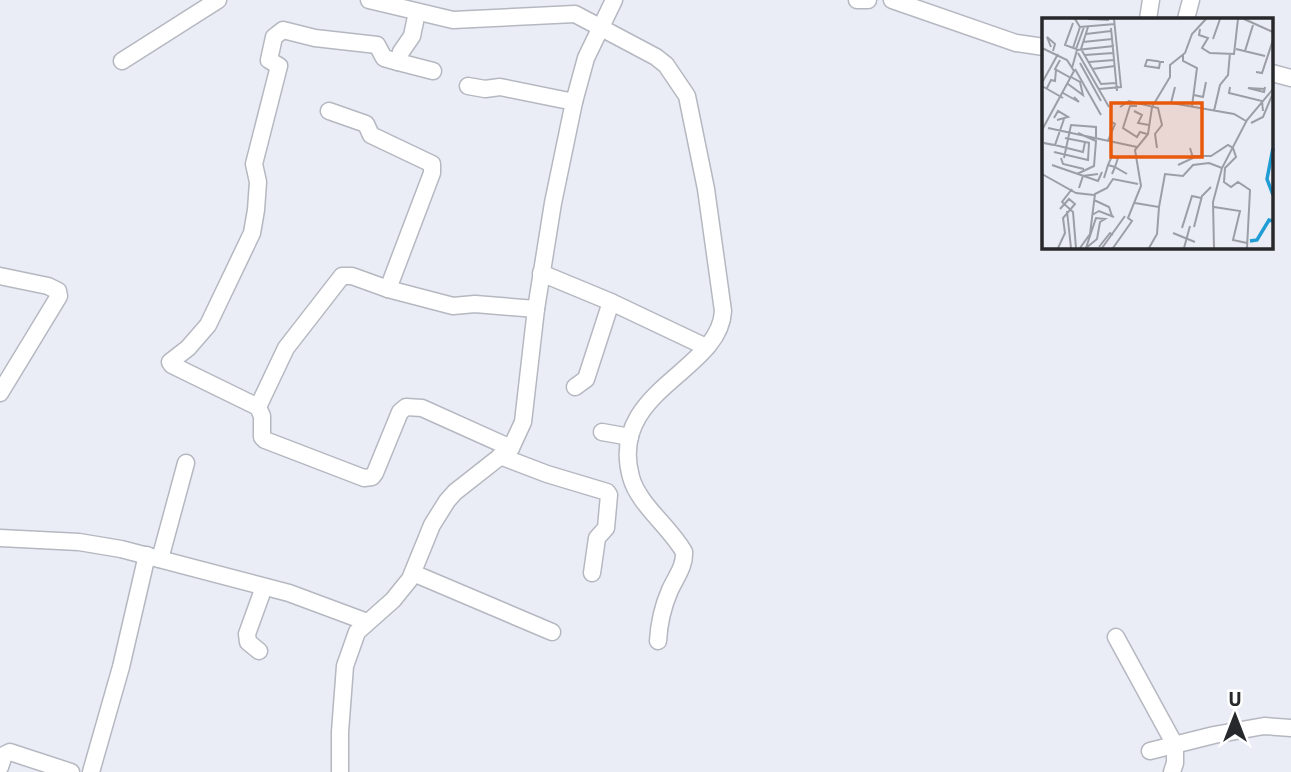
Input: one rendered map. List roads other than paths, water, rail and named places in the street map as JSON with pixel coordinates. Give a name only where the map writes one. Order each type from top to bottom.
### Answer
[{"type":"street","points":[[122,61],[218,0]]},
{"type":"street","points":[[369,0],[467,21],[575,14],[656,57],[666,65],[687,96],[706,189],[723,311],[722,322],[706,347],[648,402],[630,436],[629,466],[637,492],[684,552],[682,567],[659,622],[658,641]]},
{"type":"street","points":[[341,772],[340,732],[345,666],[357,632],[393,600],[413,573],[432,525],[447,501],[506,452],[523,422],[552,203],[586,58],[602,30],[614,0]]},
{"type":"street","points":[[857,0],[868,0]]},
{"type":"street","points":[[892,0],[1017,43],[1042,47]]},
{"type":"street","points":[[1148,18],[1151,0]]},
{"type":"street","points":[[1185,18],[1191,0]]},
{"type":"street","points":[[398,62],[412,36],[417,12]]},
{"type":"street","points":[[433,71],[384,58],[377,45],[315,38],[283,30],[274,37],[269,60],[279,66],[254,164],[258,183],[251,233],[208,325],[188,348],[170,362],[258,407],[262,416],[261,432],[265,440],[364,478],[372,477],[400,412],[406,407],[422,408],[547,474],[607,492],[608,522],[597,538],[592,573]]},
{"type":"street","points":[[1274,74],[1291,78]]},
{"type":"street","points":[[468,86],[500,88],[574,102]]},
{"type":"street","points":[[329,111],[366,124],[372,135],[432,164],[432,173],[388,289]]},
{"type":"street","points":[[541,272],[706,347]]},
{"type":"street","points":[[0,276],[48,286],[58,291],[60,296],[0,393]]},
{"type":"street","points":[[258,407],[286,348],[342,276],[352,276],[388,289],[453,306],[475,304],[536,309]]},
{"type":"street","points":[[575,387],[586,379],[611,302]]},
{"type":"street","points":[[602,432],[630,436]]},
{"type":"street","points":[[90,772],[153,557],[186,463]]},
{"type":"street","points":[[0,538],[79,542],[121,549],[289,593],[367,622]]},
{"type":"street","points":[[413,573],[552,632]]},
{"type":"street","points":[[259,651],[248,642],[247,634],[264,587]]},
{"type":"street","points":[[1116,637],[1175,745],[1175,763],[1171,772]]},
{"type":"street","points":[[1150,751],[1264,726],[1291,728]]},
{"type":"street","points":[[0,767],[4,755],[10,752],[49,769],[71,772]]}]
